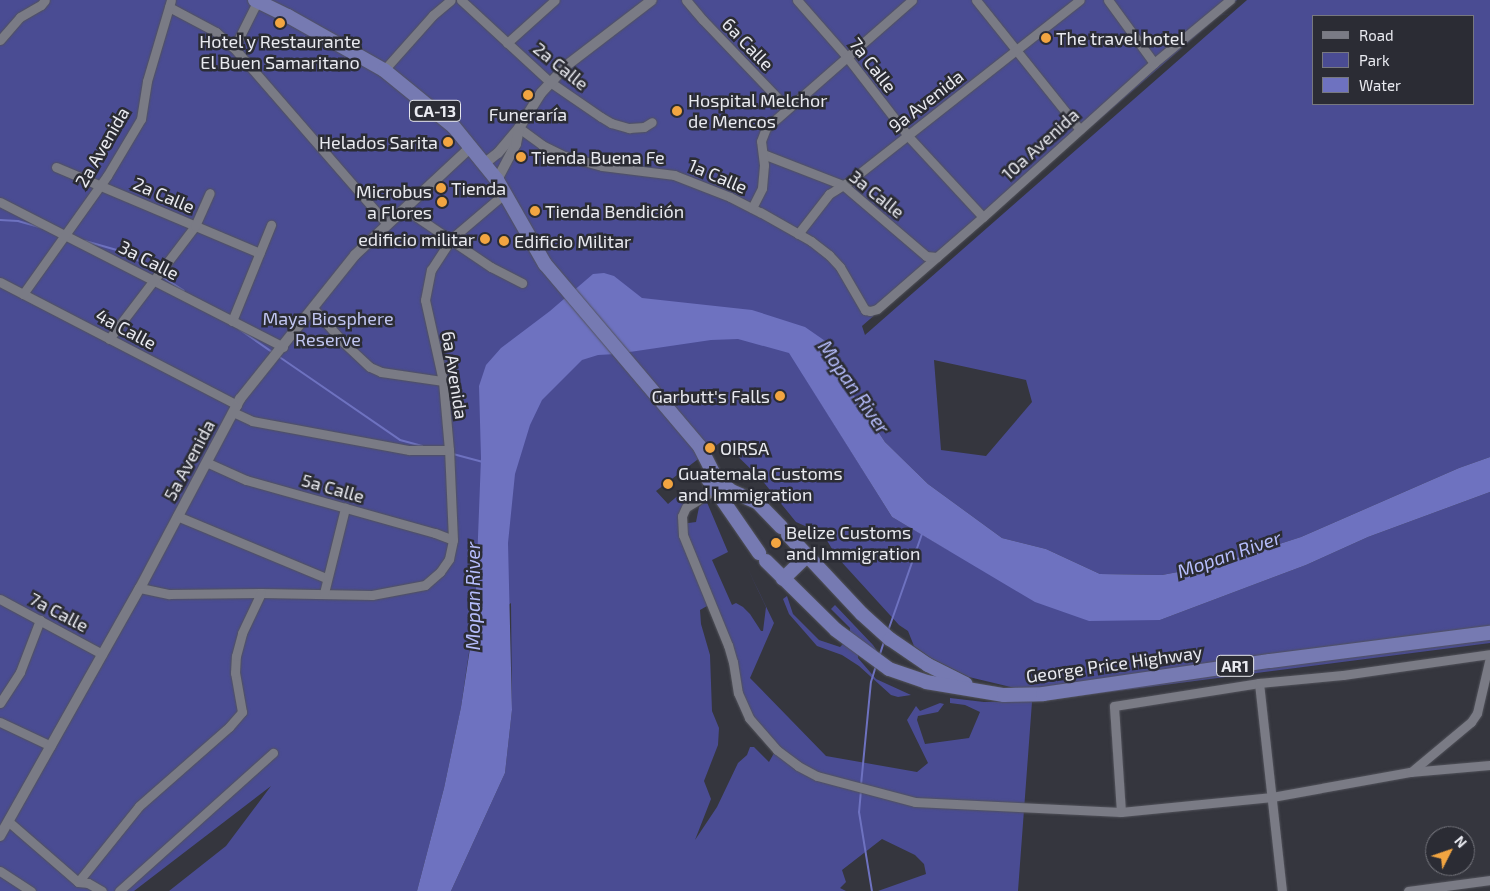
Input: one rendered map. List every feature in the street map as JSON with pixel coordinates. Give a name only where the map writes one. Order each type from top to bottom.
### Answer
[{"type":"highway","name":"CA-13","points":[[257,0],[384,70],[454,127],[497,180],[539,254],[559,281],[651,387],[690,437],[702,457]]},
{"type":"highway","name":"George Price Highway","points":[[702,457],[762,557],[783,579],[836,630],[889,669],[926,682],[1004,695],[1043,694],[1270,661],[1490,633]]},
{"type":"highway","name":"George Price Highway","points":[[719,487],[757,502],[862,614],[890,639],[928,665],[981,690]]},
{"type":"highway","points":[[783,579],[807,556]]},
{"type":"street","points":[[0,40],[20,17],[41,5],[45,0]]},
{"type":"street","points":[[234,48],[257,0]]},
{"type":"street","points":[[384,70],[433,15],[451,0]]},
{"type":"street","name":"2a Calle","points":[[461,0],[550,82],[611,123],[629,128],[644,127],[652,122]]},
{"type":"street","points":[[508,43],[555,0]]},
{"type":"street","points":[[485,163],[498,153],[519,128],[550,82],[583,52],[652,0]]},
{"type":"street","name":"6a Calle","points":[[686,0],[787,108]]},
{"type":"street","name":"7a Calle","points":[[798,0],[847,57],[908,136],[983,218]]},
{"type":"street","points":[[752,208],[762,188],[764,165],[762,134],[787,108],[912,0]]},
{"type":"street","points":[[976,0],[1080,130]]},
{"type":"street","name":"9a Avenida","points":[[798,234],[822,200],[908,136],[1080,0]]},
{"type":"street","points":[[1108,0],[1154,63]]},
{"type":"street","name":"10a Avenida","points":[[870,311],[877,309],[983,218],[1154,63],[1230,0]]},
{"type":"street","points":[[170,3],[216,32],[234,48],[387,224]]},
{"type":"street","name":"2a Avenida","points":[[23,294],[100,186],[141,119],[148,81],[170,3]]},
{"type":"street","points":[[497,180],[516,144],[519,128]]},
{"type":"street","name":"1a Calle","points":[[519,128],[542,145],[565,156],[602,166],[674,175],[752,208],[822,248],[835,260],[865,310],[870,311]]},
{"type":"street","name":"5a Avenida","points":[[0,836],[140,588],[235,408],[355,255],[471,147]]},
{"type":"street","name":"3a Calle","points":[[763,154],[843,185],[926,256],[937,257]]},
{"type":"street","name":"2a Calle","points":[[56,167],[260,253]]},
{"type":"street","points":[[109,339],[195,226],[210,193]]},
{"type":"street","name":"6a Avenida","points":[[324,593],[372,595],[425,585],[440,572],[449,559],[453,540],[449,450],[443,381],[425,300],[431,270],[451,239],[505,193]]},
{"type":"street","name":"3a Calle","points":[[0,202],[283,347]]},
{"type":"street","points":[[405,209],[491,267],[522,283]]},
{"type":"street","points":[[232,321],[271,225]]},
{"type":"street","name":"4a Calle","points":[[0,283],[109,339],[235,408],[252,421],[409,450],[449,450]]},
{"type":"street","points":[[313,308],[344,343],[370,367],[382,372],[443,381]]},
{"type":"street","name":"5a Calle","points":[[206,462],[246,480],[453,540]]},
{"type":"street","points":[[719,487],[686,507],[681,525],[728,645],[742,704],[762,735],[777,750],[798,766],[817,776],[915,802],[1120,812],[1272,797],[1410,772],[1490,765]]},
{"type":"street","points":[[140,588],[170,594],[324,593],[326,578],[345,508]]},
{"type":"street","points":[[177,516],[326,578]]},
{"type":"street","points":[[78,882],[139,806],[229,727],[242,712],[235,673],[236,656],[242,633],[261,593]]},
{"type":"street","name":"7a Calle","points":[[0,599],[102,654]]},
{"type":"street","points":[[0,703],[20,672],[40,620]]},
{"type":"street","points":[[1120,812],[1114,706],[1259,683],[1343,675],[1490,655],[1480,704],[1471,722],[1410,772]]},
{"type":"street","points":[[1259,683],[1282,891]]},
{"type":"street","points":[[0,722],[51,746]]},
{"type":"street","points":[[119,891],[273,753]]},
{"type":"street","points":[[9,822],[78,882],[88,883],[102,891]]},
{"type":"street","points":[[0,871],[31,891]]},
{"type":"street","points":[[1408,891],[1490,880]]},
{"type":"green space","name":"Maya Biosphere Reserve","points":[[0,0],[1237,0],[862,326],[865,335],[1247,0],[1490,0],[1490,457],[1459,468],[1301,537],[1215,565],[1162,575],[1100,574],[1046,549],[1002,538],[928,484],[885,442],[851,391],[833,350],[804,376],[892,517],[950,551],[1160,620],[1306,565],[1368,537],[1490,492],[1490,643],[1032,702],[1018,891],[878,891],[926,874],[924,864],[915,855],[882,839],[842,870],[846,882],[840,888],[846,891],[451,891],[505,773],[512,710],[511,603],[472,632],[461,707],[444,788],[417,891],[169,891],[226,846],[271,786],[134,891],[0,891]],"holes":[[[934,360],[1026,380],[1032,402],[986,456],[941,450]],[[722,441],[761,479],[796,522],[823,534],[837,557],[899,625],[908,631],[914,646],[931,658],[969,677],[1028,691],[1031,701],[984,702],[950,698],[950,703],[965,705],[980,712],[969,738],[925,744],[917,720],[918,716],[938,712],[944,704],[940,703],[920,711],[916,706],[907,720],[928,763],[917,772],[826,756],[750,678],[774,623],[746,565],[766,607],[763,631],[761,631],[743,607],[736,603],[732,605],[712,560],[728,552],[706,500],[699,507],[696,522],[681,524],[688,499],[681,493],[668,504],[656,491]],[[707,606],[714,608],[750,720],[778,746],[769,762],[754,747],[750,747],[747,755],[738,763],[717,807],[695,840],[711,799],[704,781],[718,745],[719,728],[712,711],[710,655],[701,624],[700,610]]]},
{"type":"green space","points":[[787,596],[793,614],[819,640],[840,647],[843,644],[858,652],[858,658],[876,679],[911,695],[898,697],[891,695],[859,666],[842,655],[817,646],[789,614],[783,599]]},
{"type":"green space","points":[[835,605],[873,645],[881,657],[850,632],[850,628],[831,609]]},
{"type":"water","points":[[604,273],[614,276],[642,298],[752,310],[805,327],[831,345],[851,391],[885,442],[928,484],[1002,538],[1046,549],[1100,574],[1162,575],[1215,565],[1301,537],[1459,468],[1490,457],[1490,492],[1368,537],[1306,565],[1160,620],[1089,621],[1035,602],[892,517],[789,353],[738,339],[711,340],[598,355],[582,360],[542,400],[530,425],[515,474],[508,543],[512,710],[505,773],[451,891],[417,891],[444,788],[461,707],[475,616],[481,458],[479,386],[486,365],[501,348],[550,311],[593,274]]},
{"type":"waterway","points":[[0,220],[18,221],[42,228]]},
{"type":"waterway","points":[[85,241],[127,253],[157,273]]},
{"type":"waterway","points":[[161,276],[184,291]]},
{"type":"waterway","points":[[239,329],[272,352]]},
{"type":"waterway","points":[[278,356],[400,440],[422,446]]},
{"type":"waterway","points":[[453,454],[482,462]]},
{"type":"waterway","points":[[888,631],[922,534]]},
{"type":"waterway","points":[[880,654],[884,642]]},
{"type":"waterway","points":[[861,785],[871,682],[876,666]]},
{"type":"waterway","points":[[861,790],[859,812],[872,891]]},
{"type":"place","name":"Hotel y Restaurante El Buen Samaritano","points":[[280,23]]},
{"type":"place","name":"The travel hotel","points":[[1046,38]]},
{"type":"place","name":"Funeraría","points":[[528,95]]},
{"type":"place","name":"Hospital Melchor de Mencos","points":[[677,111]]},
{"type":"place","name":"Helados Sarita","points":[[448,142]]},
{"type":"place","name":"Tienda Buena Fe","points":[[521,157]]},
{"type":"place","name":"Tienda","points":[[441,188]]},
{"type":"place","name":"Microbus a Flores","points":[[442,202]]},
{"type":"place","name":"Tienda Bendición","points":[[535,211]]},
{"type":"place","name":"edificio militar","points":[[485,239]]},
{"type":"place","name":"Edificio Militar","points":[[504,241]]},
{"type":"place","name":"Garbutt's Falls","points":[[780,396]]},
{"type":"place","name":"OIRSA","points":[[710,448]]},
{"type":"place","name":"Guatemala Customs and Immigration","points":[[668,484]]},
{"type":"place","name":"Belize Customs and Immigration","points":[[776,543]]},
{"type":"water label","name":"Mopan River","points":[[854,387]]},
{"type":"water label","name":"Mopan River","points":[[1229,554]]},
{"type":"water label","name":"Mopan River","points":[[473,596]]}]
